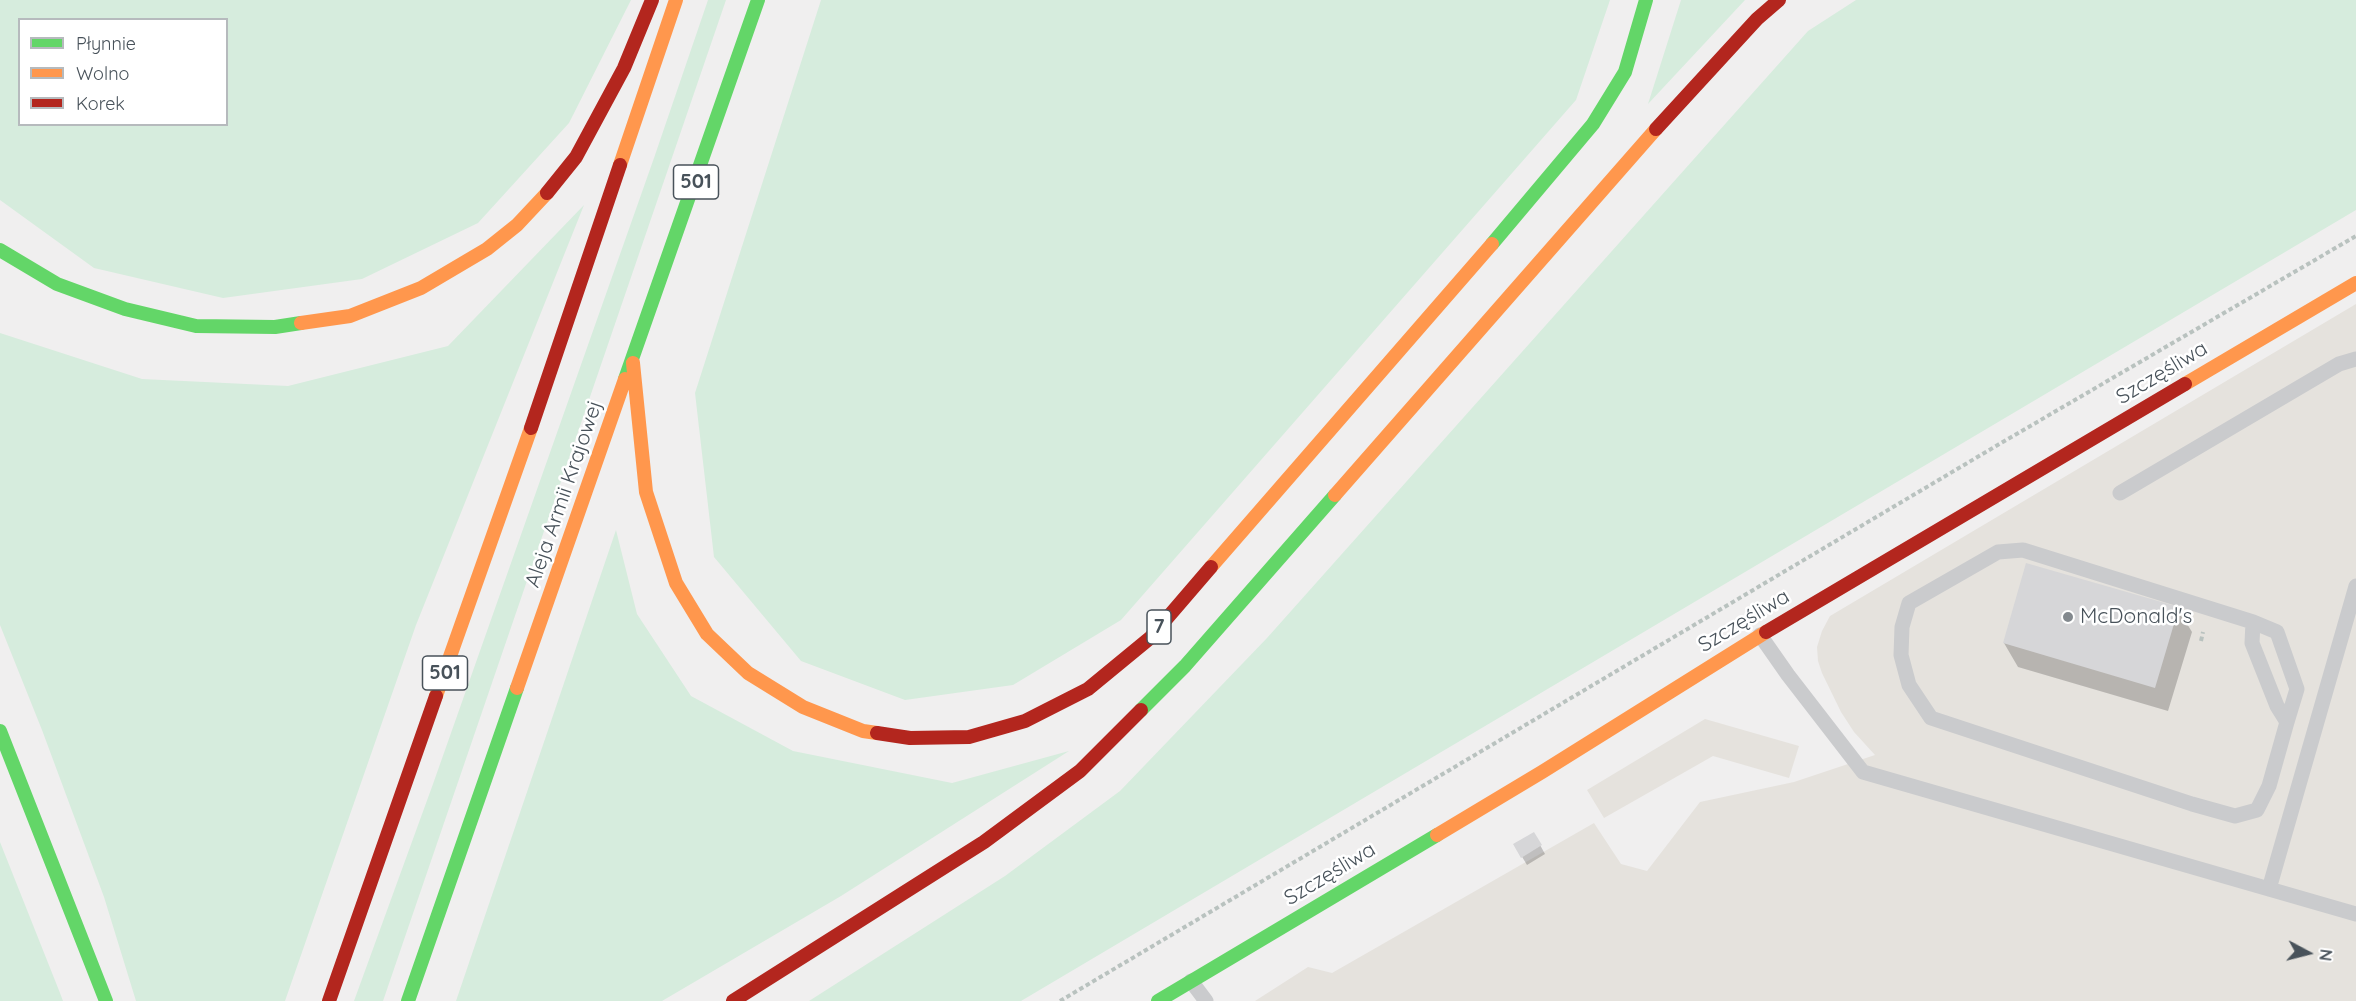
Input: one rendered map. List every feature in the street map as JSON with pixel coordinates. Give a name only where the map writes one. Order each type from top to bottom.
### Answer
[{"type":"main road","points":[[0,250],[57,284],[125,309],[196,326],[275,327],[350,316],[421,288],[456,269],[510,231],[545,196],[582,148],[624,68],[652,0]]},
{"type":"main road","name":"501","points":[[329,1001],[556,356],[676,0]]},
{"type":"main road","name":"Aleja Armii Krajowej","points":[[408,1001],[633,363],[758,0]]},
{"type":"main road","name":"7","points":[[633,363],[646,492],[676,582],[708,633],[748,674],[803,706],[863,731],[910,738],[969,737],[1024,721],[1088,689],[1150,638],[1541,187],[1593,124],[1625,72],[1646,0]]},
{"type":"main road","points":[[733,1001],[984,842],[1080,771],[1185,666],[1660,125],[1757,19],[1779,0]]},
{"type":"main road","name":"Szczęśliwa","points":[[1158,1001],[1542,772],[1760,635],[2356,284]]},
{"type":"main road","points":[[0,731],[106,1001]]},
{"type":"lane","points":[[2120,494],[2339,364],[2356,359]]},
{"type":"lane","points":[[2023,550],[2253,622],[2277,632],[2297,690],[2287,722],[2269,786],[2257,810],[2235,816],[1931,718],[1909,685],[1901,655],[1902,627],[1909,603],[1998,552],[2023,550]]},
{"type":"lane","points":[[2269,889],[2356,586]]},
{"type":"lane","points":[[2253,622],[2252,643],[2277,706],[2287,722]]},
{"type":"lane","points":[[1760,635],[1863,772],[2356,914]]},
{"type":"lane","points":[[1191,981],[1206,1001]]},
{"type":"path","points":[[1060,1001],[1965,464],[2356,236]]},
{"type":"shaded area","points":[[2356,304],[2356,1001],[1255,1001],[1308,967],[1332,973],[1594,823],[1621,864],[1647,871],[1700,802],[1794,782],[1875,755],[1854,732],[1841,712],[1818,661],[1817,647],[1830,616]]},
{"type":"shaded area","points":[[1705,719],[1799,746],[1789,778],[1713,756],[1604,818],[1587,790]]},
{"type":"green space","points":[[0,0],[631,0],[569,123],[478,223],[362,279],[223,298],[94,268],[0,200]]},
{"type":"green space","points":[[708,0],[726,0],[383,1001],[354,1001],[433,784]]},
{"type":"green space","points":[[821,0],[1610,0],[1576,100],[1121,620],[1013,685],[905,700],[801,661],[714,557],[695,393]]},
{"type":"green space","points":[[1681,0],[1745,0],[1648,104]]},
{"type":"green space","points":[[1856,0],[2356,0],[2356,210],[1021,1001],[809,1001],[1005,876],[1120,791],[1267,638],[1808,31]]},
{"type":"green space","points":[[584,205],[416,625],[285,1001],[136,1001],[104,897],[0,625],[0,333],[142,379],[288,386],[448,346]]},
{"type":"green space","points":[[616,530],[637,614],[691,696],[793,751],[952,783],[1069,751],[841,896],[662,1001],[456,1001]]},
{"type":"green space","points":[[0,842],[60,993],[63,1001],[0,1001]]},
{"type":"building","points":[[2026,563],[2179,607],[2155,688],[2003,643]]},
{"type":"building","points":[[1534,832],[1542,845],[1521,858],[1513,844]]},
{"type":"traffic: fast","points":[[625,379],[758,0]]},
{"type":"traffic: fast","points":[[1492,244],[1593,124],[1625,72],[1646,0]]},
{"type":"traffic: fast","points":[[0,250],[57,284],[125,309],[196,326],[275,327],[301,323]]},
{"type":"traffic: fast","points":[[1141,710],[1185,666],[1335,495]]},
{"type":"traffic: fast","points":[[408,1001],[517,688]]},
{"type":"traffic: fast","points":[[0,731],[106,1001]]},
{"type":"traffic: fast","points":[[1158,1001],[1437,835]]},
{"type":"traffic: slow","points":[[620,165],[676,0]]},
{"type":"traffic: slow","points":[[1335,495],[1656,129]]},
{"type":"traffic: slow","points":[[301,323],[350,316],[421,288],[487,249],[517,225],[547,193]]},
{"type":"traffic: slow","points":[[1211,567],[1492,244]]},
{"type":"traffic: slow","points":[[2185,384],[2356,283]]},
{"type":"traffic: slow","points":[[633,363],[646,492],[676,583],[707,634],[748,673],[803,707],[863,731],[877,733]]},
{"type":"traffic: slow","points":[[517,688],[625,379]]},
{"type":"traffic: slow","points":[[436,696],[531,428]]},
{"type":"traffic: slow","points":[[1437,835],[1766,632]]},
{"type":"traffic: jam","points":[[547,193],[576,157],[624,68],[652,0]]},
{"type":"traffic: jam","points":[[1656,129],[1757,19],[1779,0]]},
{"type":"traffic: jam","points":[[531,428],[620,165]]},
{"type":"traffic: jam","points":[[1766,632],[2185,384]]},
{"type":"traffic: jam","points":[[877,733],[910,738],[969,737],[1025,721],[1088,689],[1150,638],[1211,567]]},
{"type":"traffic: jam","points":[[329,1001],[436,696]]},
{"type":"traffic: jam","points":[[733,1001],[984,842],[1080,771],[1141,710]]},
{"type":"place","name":"McDonald's","points":[[2068,617]]}]
